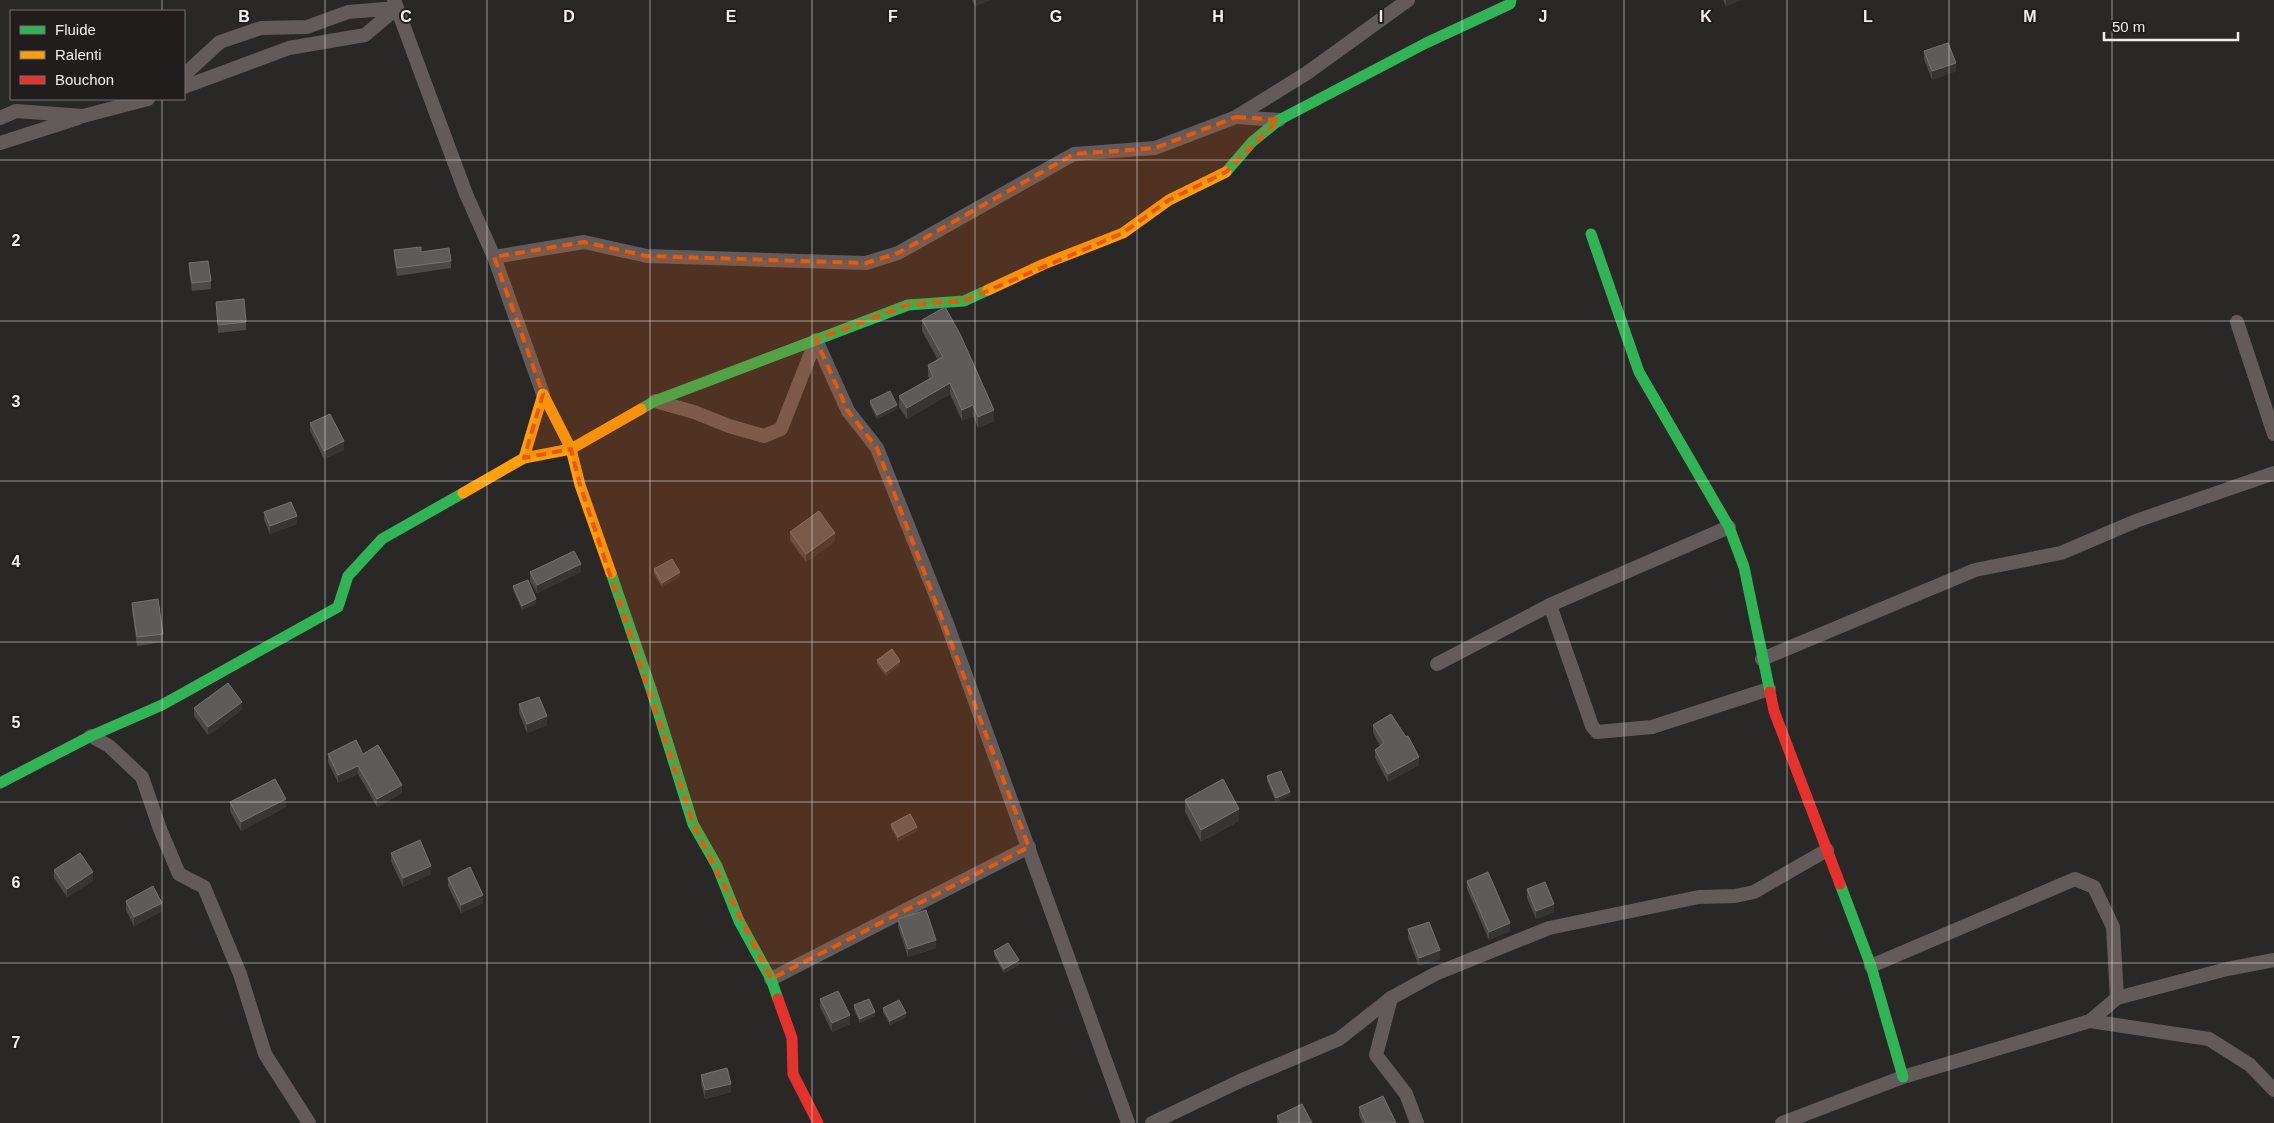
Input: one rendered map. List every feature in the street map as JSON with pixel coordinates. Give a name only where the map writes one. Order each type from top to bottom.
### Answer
[{"type":"street","points":[[494,257],[584,242],[647,256],[866,263],[898,253],[1074,154],[1155,148],[1236,117],[1307,73],[1408,0]]},
{"type":"street","points":[[0,784],[91,736],[162,705],[338,607],[348,576],[382,539],[524,458],[571,449],[655,401],[908,305],[964,301],[1044,264],[1123,233],[1169,200],[1226,172],[1252,142],[1279,120],[1426,43],[1510,4],[1511,0]]},
{"type":"street","points":[[185,74],[220,42],[261,28],[307,26],[348,12],[395,4]]},
{"type":"street","points":[[185,87],[289,48],[365,34],[395,4]]},
{"type":"street","points":[[395,4],[466,194],[494,257],[543,394],[571,449],[580,485],[647,680],[692,824],[717,866],[739,921],[771,979],[792,1038],[793,1074],[818,1123]]},
{"type":"street","points":[[0,144],[83,116],[144,100]]},
{"type":"street","points":[[0,118],[16,111],[83,116]]},
{"type":"street","points":[[1236,117],[1279,120]]},
{"type":"street","points":[[1591,234],[1639,372],[1729,527],[1744,567],[1774,711],[1871,966],[1903,1077]]},
{"type":"street","points":[[2237,322],[2274,434]]},
{"type":"street","points":[[655,401],[764,436],[782,429],[816,340]]},
{"type":"street","points":[[816,340],[848,410],[877,448],[946,621],[1128,1123]]},
{"type":"street","points":[[524,458],[543,394]]},
{"type":"street","points":[[1762,659],[1976,570],[2061,553],[2136,521],[2274,473]]},
{"type":"street","points":[[1437,664],[1550,605],[1729,527]]},
{"type":"street","points":[[1550,605],[1592,726],[1597,732],[1652,726],[1769,689]]},
{"type":"street","points":[[91,736],[109,746],[142,777],[160,829],[179,874],[204,887],[240,974],[265,1054],[309,1123]]},
{"type":"street","points":[[771,979],[1029,847]]},
{"type":"street","points":[[1152,1123],[1240,1081],[1339,1039],[1391,998],[1435,974],[1549,928],[1699,896],[1735,896],[1754,892],[1826,850]]},
{"type":"street","points":[[1871,966],[2076,879],[2094,887],[2113,927],[2117,998]]},
{"type":"street","points":[[1782,1123],[1903,1077],[2090,1021],[2117,998],[2227,969],[2274,960]]},
{"type":"street","points":[[1391,998],[1376,1055],[1406,1094],[1417,1123]]},
{"type":"street","points":[[2090,1021],[2209,1039],[2250,1065],[2274,1090]]},
{"type":"highlighted area","points":[[1236,117],[1279,120],[1226,172],[1169,200],[1123,233],[964,301],[908,305],[816,340],[848,411],[877,448],[1029,847],[771,979],[693,824],[580,485],[571,449],[524,458],[543,394],[494,257],[584,242],[647,256],[866,263],[898,253],[1074,154],[1155,148]]},
{"type":"building","points":[[1948,43],[1956,63],[1932,71],[1924,51]]},
{"type":"building","points":[[421,247],[421,252],[449,248],[451,261],[397,268],[394,250]]},
{"type":"building","points":[[208,261],[211,281],[192,283],[189,263]]},
{"type":"building","points":[[244,299],[246,322],[218,325],[216,302]]},
{"type":"building","points":[[945,307],[960,334],[994,410],[978,417],[973,405],[962,410],[950,383],[907,408],[899,396],[933,377],[928,365],[943,357],[922,320]]},
{"type":"building","points":[[890,391],[897,405],[877,415],[870,401]]},
{"type":"building","points":[[330,414],[344,441],[324,451],[310,423]]},
{"type":"building","points":[[291,502],[297,516],[270,526],[264,512]]},
{"type":"building","points":[[819,511],[835,533],[806,554],[790,532]]},
{"type":"building","points":[[574,551],[581,564],[537,585],[530,572]]},
{"type":"building","points":[[672,559],[680,572],[662,583],[654,569]]},
{"type":"building","points":[[528,580],[536,599],[522,606],[513,586]]},
{"type":"building","points":[[158,599],[163,634],[137,637],[132,603]]},
{"type":"building","points":[[892,649],[900,661],[886,672],[877,660]]},
{"type":"building","points":[[228,683],[242,702],[208,727],[194,708]]},
{"type":"building","points":[[539,697],[547,716],[527,724],[519,704]]},
{"type":"building","points":[[1391,714],[1406,737],[1408,736],[1419,757],[1388,774],[1375,750],[1384,743],[1373,725]]},
{"type":"building","points":[[356,740],[363,754],[378,745],[402,785],[377,799],[358,766],[338,775],[328,754]]},
{"type":"building","points":[[1281,771],[1290,792],[1276,798],[1267,776]]},
{"type":"building","points":[[275,779],[286,799],[241,822],[230,802]]},
{"type":"building","points":[[1223,779],[1239,809],[1201,830],[1185,800]]},
{"type":"building","points":[[910,814],[917,827],[898,837],[891,824]]},
{"type":"building","points":[[420,840],[431,866],[403,878],[391,853]]},
{"type":"building","points":[[80,853],[93,872],[67,889],[54,870]]},
{"type":"building","points":[[470,867],[483,895],[461,905],[448,878]]},
{"type":"building","points":[[1488,872],[1510,923],[1489,932],[1467,881]]},
{"type":"building","points":[[1545,882],[1554,904],[1536,911],[1527,889]]},
{"type":"building","points":[[153,886],[162,903],[134,917],[126,901]]},
{"type":"building","points":[[926,910],[936,940],[908,949],[898,919]]},
{"type":"building","points":[[1429,922],[1440,950],[1419,958],[1408,929]]},
{"type":"building","points":[[1008,943],[1019,960],[1004,969],[994,951]]},
{"type":"building","points":[[838,991],[850,1015],[832,1023],[820,999]]},
{"type":"building","points":[[869,999],[875,1012],[860,1019],[854,1005]]},
{"type":"building","points":[[899,1000],[906,1013],[890,1021],[883,1008]]},
{"type":"building","points":[[727,1068],[731,1084],[705,1090],[701,1075]]},
{"type":"building","points":[[1383,1096],[1396,1123],[1366,1123],[1359,1107]]},
{"type":"building","points":[[1302,1104],[1312,1123],[1281,1123],[1277,1116]]},
{"type":"traffic: fast","points":[[1226,172],[1252,142],[1279,120],[1426,43],[1510,4],[1511,0]]},
{"type":"traffic: fast","points":[[1591,234],[1639,372],[1729,527],[1744,567],[1770,692]]},
{"type":"traffic: fast","points":[[641,409],[655,401],[908,305],[964,301],[988,290]]},
{"type":"traffic: fast","points":[[0,783],[91,736],[162,705],[338,607],[348,576],[382,539],[463,493]]},
{"type":"traffic: fast","points":[[611,573],[651,689],[693,824],[717,866],[739,921],[771,979],[778,999]]},
{"type":"traffic: fast","points":[[1840,884],[1871,966],[1903,1077]]},
{"type":"traffic: slow","points":[[988,290],[1044,264],[1123,233],[1169,200],[1226,172]]},
{"type":"traffic: slow","points":[[524,458],[543,394],[571,449],[580,485],[611,573]]},
{"type":"traffic: slow","points":[[463,493],[524,458],[571,449],[641,409]]},
{"type":"traffic: jam","points":[[1770,692],[1774,711],[1840,884]]},
{"type":"traffic: jam","points":[[778,999],[792,1038],[793,1074],[818,1123]]}]
